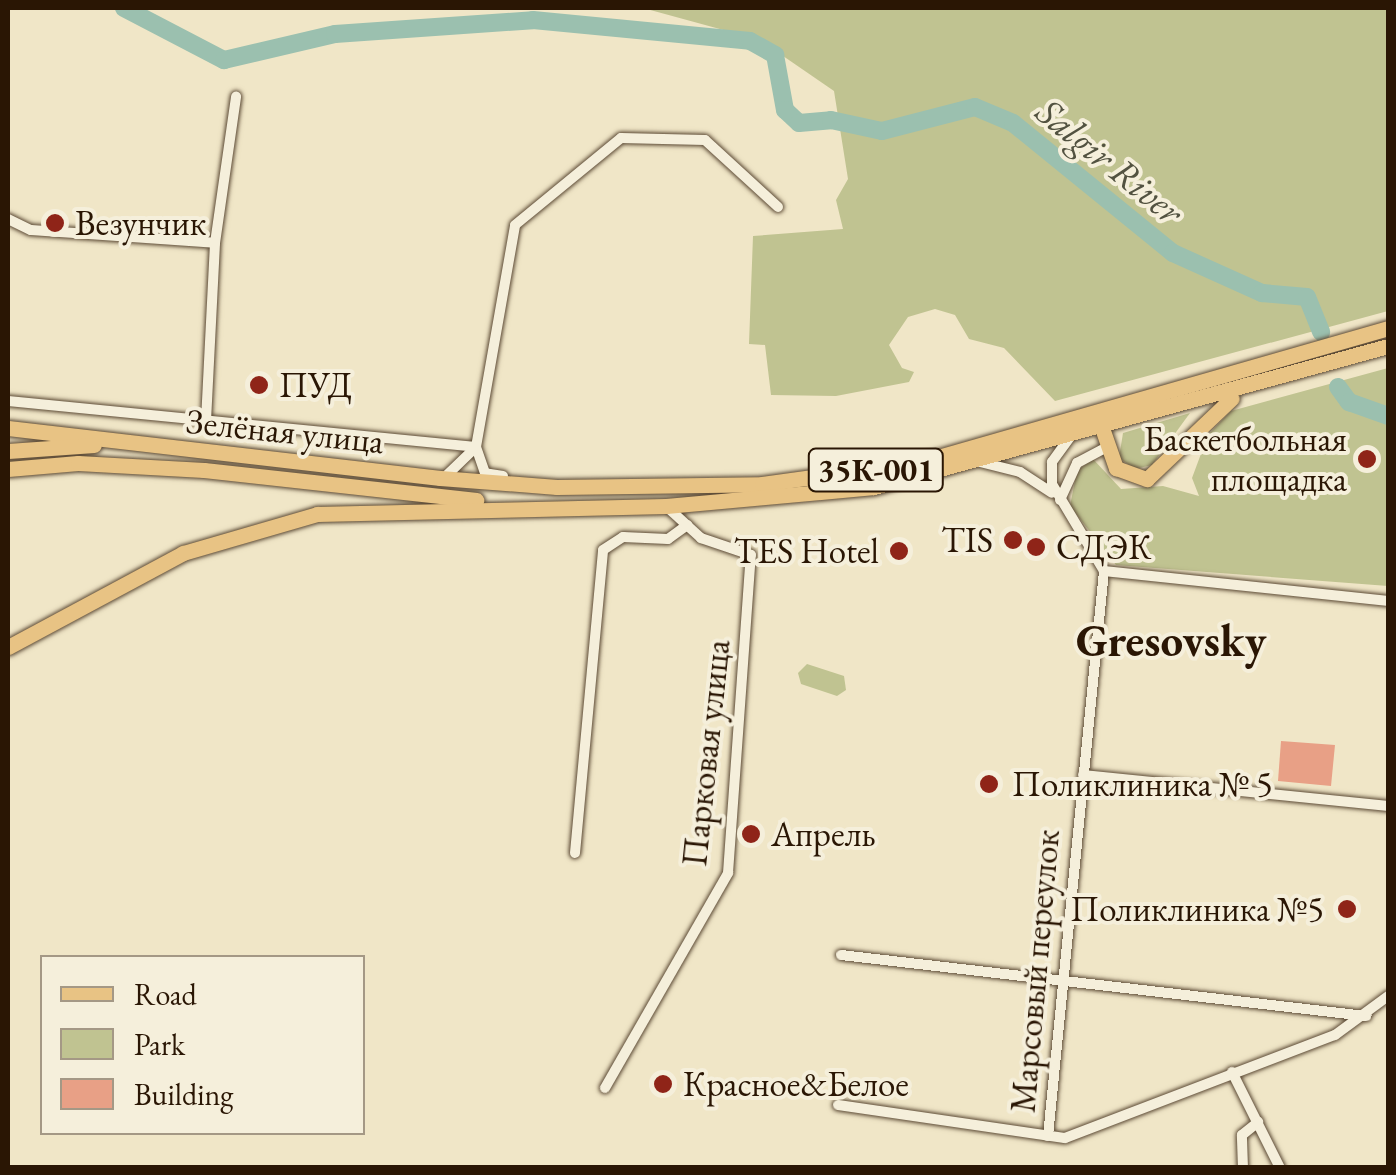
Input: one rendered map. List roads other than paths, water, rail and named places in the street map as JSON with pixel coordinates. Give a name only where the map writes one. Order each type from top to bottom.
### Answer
[{"type":"main road","name":"35К-001","points":[[663,487],[905,465],[1388,328]]},
{"type":"main road","name":"35К-001","points":[[8,468],[78,462],[204,470],[522,506],[666,506],[874,487],[1064,441],[1388,346]]},
{"type":"main road","points":[[1185,387],[1118,412],[1099,431],[1104,449],[1125,474],[1156,476],[1206,416],[1254,386]]},
{"type":"main road","name":"Зелёная улица","points":[[8,428],[440,478],[557,487],[663,487]]},
{"type":"main road","points":[[8,451],[132,444]]},
{"type":"main road","points":[[8,646],[147,570],[255,528],[377,509],[522,506]]},
{"type":"street","points":[[206,421],[215,243],[236,98]]},
{"type":"street","points":[[440,478],[476,452],[515,224],[621,138],[705,140],[778,207]]},
{"type":"street","points":[[8,218],[32,230],[215,243]]},
{"type":"street","points":[[8,401],[476,452],[495,476],[663,487]]},
{"type":"street","points":[[1118,412],[1064,441],[1050,473],[1060,501],[1104,572],[1388,601]]},
{"type":"street","points":[[1060,501],[1069,472],[1104,449]]},
{"type":"street","points":[[980,462],[1020,472],[1060,501]]},
{"type":"street","name":"Парковая улица","points":[[604,1088],[728,873],[751,555],[687,525],[666,506]]},
{"type":"street","points":[[575,853],[603,550],[623,537],[668,539],[687,525]]},
{"type":"street","name":"Марсовый переулок","points":[[1048,1136],[1104,572]]},
{"type":"street","points":[[1083,775],[1388,806]]},
{"type":"street","points":[[841,955],[1366,1016]]},
{"type":"street","points":[[838,1104],[1048,1136],[1098,1127],[1366,1016],[1388,996]]},
{"type":"street","points":[[1232,1072],[1280,1168]]},
{"type":"street","points":[[1242,1168],[1242,1134],[1258,1122]]},
{"type":"waterway","name":"Salgir River","points":[[124,8],[224,60],[335,34],[533,20],[750,41],[775,55],[785,110],[799,123],[831,120],[882,131],[975,107],[1013,123],[1173,253],[1262,293],[1307,297],[1321,332]]},
{"type":"waterway","name":"Salgir River","points":[[1338,387],[1349,402],[1388,416]]},
{"type":"place","name":"Везунчик","points":[[55,223]]},
{"type":"place","name":"ПУД","points":[[259,385]]},
{"type":"place","name":"Баскетбольная площадка","points":[[1367,459]]},
{"type":"place","name":"TIS","points":[[1013,540]]},
{"type":"place","name":"СДЭК","points":[[1036,547]]},
{"type":"place","name":"TES Hotel","points":[[899,551]]},
{"type":"place","name":"Поликлиника № 5","points":[[989,784]]},
{"type":"place","name":"Апрель","points":[[751,834]]},
{"type":"place","name":"Поликлиника №5","points":[[1347,909]]},
{"type":"place","name":"Красное&Белое","points":[[663,1084]]},
{"type":"district","name":"Gresovsky","points":[[1171,641]]}]
